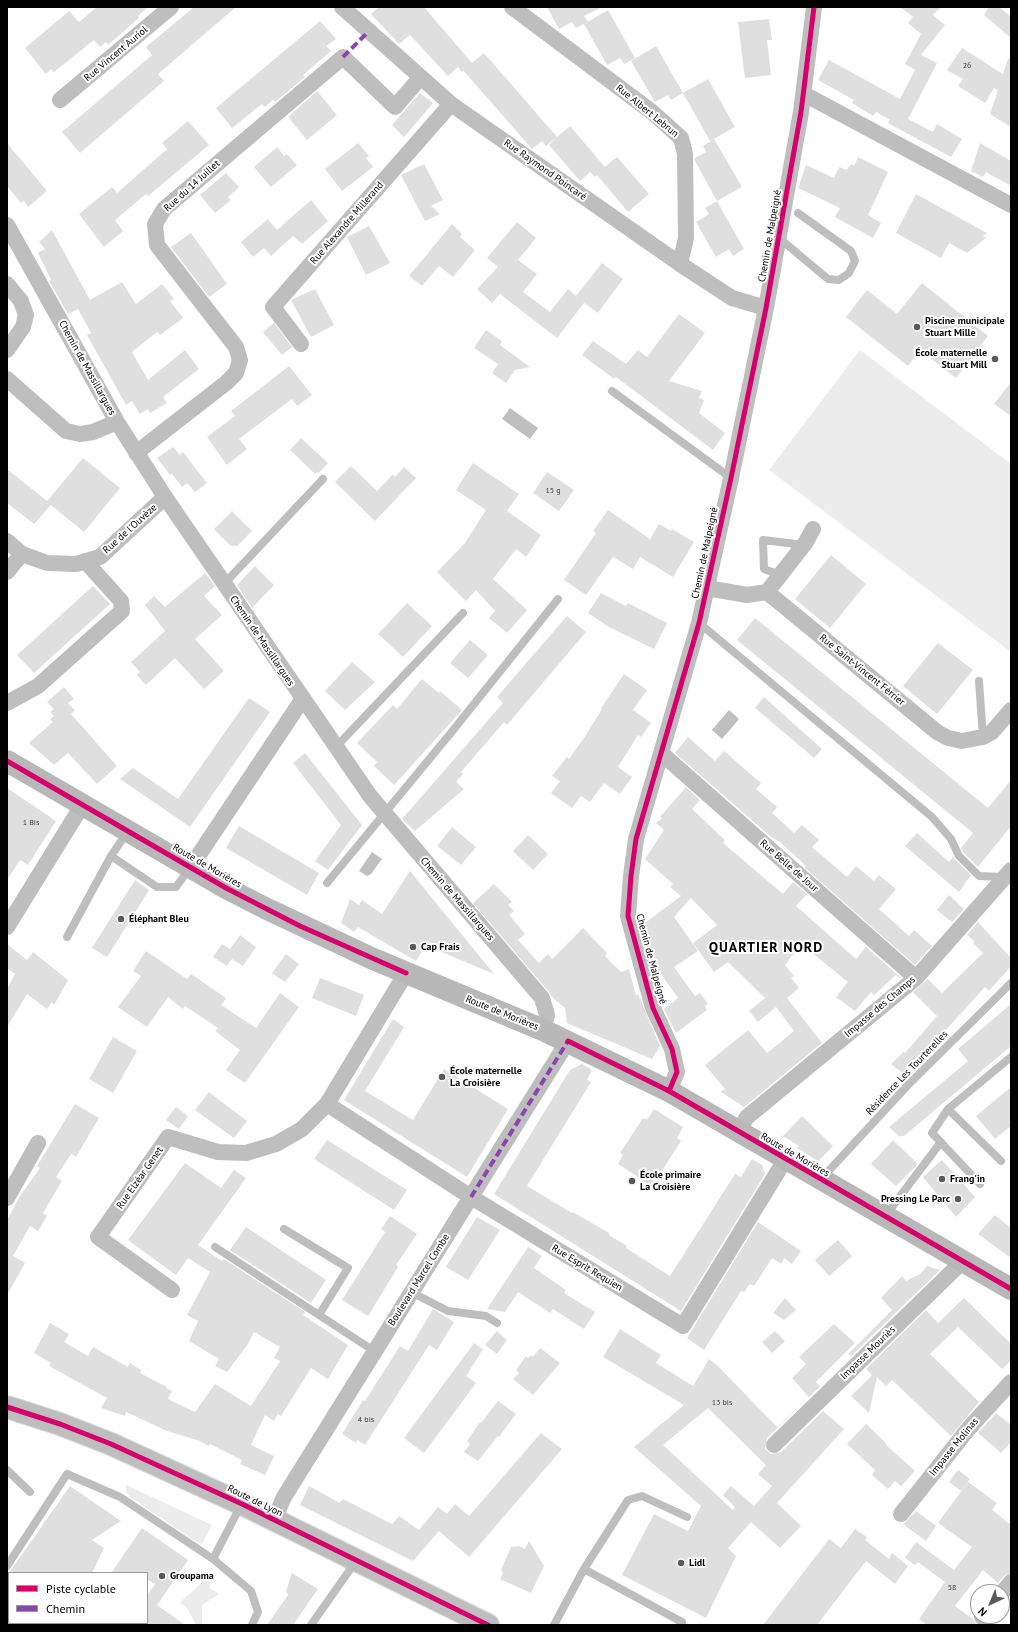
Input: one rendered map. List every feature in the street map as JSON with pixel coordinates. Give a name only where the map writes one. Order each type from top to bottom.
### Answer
[{"type":"main road","name":"Route de Morières","points":[[7,761],[128,830],[190,868],[300,926],[406,973],[568,1041],[668,1091],[785,1160],[1011,1289]]},
{"type":"main road","name":"Route de Lyon","points":[[11,1410],[111,1444],[242,1504],[488,1625]]},
{"type":"street","name":"Rue Vincent Auriol","points":[[60,100],[171,7]]},
{"type":"street","name":"Rue Raymond Poincaré","points":[[342,7],[451,104],[680,264],[732,298],[766,308]]},
{"type":"street","name":"Rue Albert Lebrun","points":[[512,7],[652,112],[681,138],[685,154],[686,238],[680,264]]},
{"type":"street","name":"Chemin de Malpeigné","points":[[668,1091],[677,1072],[672,1049],[653,1008],[628,916],[631,876],[636,839],[707,588],[731,478],[779,238],[804,94],[814,7]]},
{"type":"street","name":"Rue du 14 Juillet","points":[[136,452],[226,383],[236,373],[240,360],[236,347],[157,245],[155,224],[164,209],[343,57],[395,108],[420,78]]},
{"type":"street","points":[[804,94],[1011,205]]},
{"type":"street","name":"Rue Alexandre Millerand","points":[[301,344],[273,307],[451,104]]},
{"type":"street","name":"Chemin de Massillargues","points":[[7,225],[117,422],[165,497],[302,700],[370,796],[542,998],[547,1015],[543,1030]]},
{"type":"street","points":[[7,284],[20,301],[26,316],[23,327],[7,350]]},
{"type":"street","points":[[7,379],[66,431],[80,434],[93,432],[117,422]]},
{"type":"street","name":"Rue de l'Ouvèze","points":[[22,554],[47,563],[76,564],[100,556],[165,497]]},
{"type":"street","points":[[707,588],[746,595],[767,592],[804,545],[813,529]]},
{"type":"street","points":[[7,541],[22,554],[7,572]]},
{"type":"street","points":[[7,703],[38,686],[122,611],[122,601],[85,561]]},
{"type":"street","name":"Rue Saint-Vincent Férrier","points":[[767,592],[937,732],[948,738],[962,741],[983,737],[992,732],[1011,710]]},
{"type":"street","points":[[190,868],[302,700]]},
{"type":"street","name":"Rue Belle de Jour","points":[[661,753],[916,978]]},
{"type":"street","points":[[7,927],[83,804]]},
{"type":"street","name":"Impasse des Champs","points":[[738,1132],[747,1117],[916,978],[1008,874]]},
{"type":"street","name":"Rue Elzéar Genet","points":[[172,1290],[98,1237],[168,1137],[218,1152],[246,1153],[276,1144],[302,1129],[327,1104],[406,973]]},
{"type":"street","name":"Boulevard Marcel Combe","points":[[274,1520],[284,1497],[568,1041]]},
{"type":"street","name":"Rue Esprit Requien","points":[[327,1104],[471,1197],[683,1326],[785,1160]]},
{"type":"street","points":[[7,1198],[38,1143]]},
{"type":"street","name":"Impasse Mouriès","points":[[774,1445],[962,1262]]},
{"type":"street","name":"Impasse Molinas","points":[[901,1514],[969,1428],[1011,1382]]},
{"type":"lane","points":[[779,238],[828,279],[839,280],[849,273],[855,261],[851,251],[798,213]]},
{"type":"lane","points":[[612,391],[731,478]]},
{"type":"lane","points":[[224,584],[323,479]]},
{"type":"lane","points":[[780,575],[764,569],[764,540],[804,545]]},
{"type":"lane","points":[[327,883],[450,734],[558,599]]},
{"type":"lane","points":[[336,748],[463,613]]},
{"type":"lane","points":[[698,622],[932,817],[951,839],[958,856],[979,876],[1008,874]]},
{"type":"lane","points":[[979,680],[983,737]]},
{"type":"lane","points":[[68,937],[111,856],[128,830]]},
{"type":"lane","points":[[111,856],[157,888],[176,887],[190,868]]},
{"type":"lane","name":"Résidence Les Tourterelles","points":[[820,1180],[909,1084],[1011,983]]},
{"type":"lane","points":[[980,1184],[932,1133],[948,1109],[1011,1057]]},
{"type":"lane","points":[[948,1109],[1001,1161]]},
{"type":"lane","points":[[884,1217],[941,1142]]},
{"type":"lane","points":[[284,1229],[348,1268],[319,1315]]},
{"type":"lane","points":[[215,1247],[374,1351]]},
{"type":"lane","points":[[411,1292],[448,1311],[486,1316],[497,1324]]},
{"type":"lane","points":[[7,1470],[30,1492]]},
{"type":"lane","points":[[7,1566],[67,1474],[120,1497],[213,1559],[251,1591],[258,1612],[252,1625]]},
{"type":"lane","points":[[554,1625],[584,1569],[628,1500],[642,1496],[687,1517]]},
{"type":"lane","points":[[213,1559],[242,1504]]},
{"type":"lane","points":[[311,1625],[357,1560]]},
{"type":"lane","points":[[584,1569],[682,1622],[680,1625]]},
{"type":"shaded area","points":[[860,350],[1011,464],[1011,652],[769,470]]},
{"type":"shaded area","points":[[510,408],[538,428],[530,439],[502,419]]},
{"type":"shaded area","points":[[729,710],[739,719],[722,739],[712,730]]},
{"type":"shaded area","points":[[372,852],[382,859],[371,874],[367,876],[359,871]]},
{"type":"shaded area","points":[[126,1485],[212,1525],[202,1544],[193,1540],[133,1499],[126,1492]]},
{"type":"shaded area","points":[[211,1579],[210,1588],[219,1594],[202,1605],[202,1625],[196,1625],[187,1608],[180,1602],[204,1581]]},
{"type":"building","points":[[97,7],[148,7],[138,16],[139,18],[108,45],[106,42],[100,47],[94,40],[54,72],[51,69],[46,74],[25,48],[69,11],[79,22]]},
{"type":"building","points":[[194,7],[236,7],[158,74],[164,81],[80,153],[62,132],[152,55],[146,47]]},
{"type":"building","points":[[379,7],[424,7],[472,63],[484,53],[557,137],[546,146],[542,141],[532,149],[463,70],[462,72],[458,67],[448,76],[410,35],[399,44],[371,14]]},
{"type":"building","points":[[547,7],[602,7],[584,16],[588,22],[576,28],[572,22],[559,29]]},
{"type":"building","points":[[900,7],[941,7],[933,15],[945,25],[921,55],[937,63],[908,119],[933,132],[937,124],[962,139],[951,157],[888,123],[890,120],[876,112],[873,116],[852,103],[854,100],[818,80],[829,60],[900,99],[915,70],[905,64],[921,34],[908,23],[913,17]]},
{"type":"building","points":[[989,7],[999,7],[1011,17],[1011,38],[984,15]]},
{"type":"building","points":[[608,10],[635,58],[624,64],[620,58],[607,65],[584,24]]},
{"type":"building","points":[[769,19],[772,40],[767,40],[771,75],[745,78],[738,22]]},
{"type":"building","points":[[320,21],[336,39],[326,46],[331,51],[303,75],[305,77],[275,102],[273,100],[265,107],[262,104],[232,128],[216,108]]},
{"type":"building","points":[[656,46],[683,93],[671,100],[668,95],[655,102],[631,61]]},
{"type":"building","points":[[962,48],[1003,74],[1008,59],[1011,59],[1011,127],[990,114],[998,90],[994,88],[985,103],[958,86],[963,79],[947,70]]},
{"type":"building","points":[[708,79],[735,127],[710,141],[683,93]]},
{"type":"building","points":[[317,91],[337,115],[307,140],[288,117]]},
{"type":"building","points":[[420,93],[433,103],[404,137],[392,125]]},
{"type":"building","points":[[188,121],[209,145],[148,196],[146,194],[115,220],[123,231],[104,247],[79,214],[112,187],[117,193],[167,149],[162,143]]},
{"type":"building","points":[[570,126],[605,167],[617,157],[649,194],[628,212],[597,175],[595,177],[590,172],[580,181],[549,145]]},
{"type":"building","points":[[714,139],[742,187],[717,201],[695,161],[695,158],[706,152],[703,146]]},
{"type":"building","points":[[7,143],[47,191],[28,207],[24,201],[21,203],[7,186]]},
{"type":"building","points":[[358,143],[369,156],[366,158],[373,167],[342,191],[325,169]]},
{"type":"building","points":[[980,143],[1011,161],[1011,186],[986,172],[983,177],[971,171]]},
{"type":"building","points":[[277,147],[284,156],[287,154],[297,165],[271,187],[254,167]]},
{"type":"building","points":[[858,157],[888,172],[868,215],[881,223],[873,238],[835,217],[840,208],[798,188],[806,165],[834,178],[839,167],[847,170],[851,164],[854,166]]},
{"type":"building","points":[[424,164],[443,200],[431,206],[440,214],[425,221],[401,175]]},
{"type":"building","points":[[226,173],[239,187],[228,197],[231,200],[215,213],[200,195]]},
{"type":"building","points":[[916,194],[987,233],[983,236],[986,238],[967,253],[949,243],[941,258],[896,233]]},
{"type":"building","points":[[311,200],[328,221],[302,244],[293,236],[271,256],[264,248],[253,257],[241,242],[268,219],[277,230]]},
{"type":"building","points":[[717,201],[744,249],[733,256],[729,249],[716,257],[696,222],[709,214],[705,208]]},
{"type":"building","points":[[517,222],[536,238],[518,260],[537,274],[523,292],[550,312],[568,289],[576,296],[602,263],[623,279],[598,313],[584,303],[557,338],[500,294],[492,303],[477,289],[498,267],[487,258]]},
{"type":"building","points":[[452,224],[462,234],[460,237],[475,250],[453,277],[439,266],[422,286],[409,276]]},
{"type":"building","points":[[369,226],[390,263],[366,275],[347,237]]},
{"type":"building","points":[[52,230],[90,300],[122,282],[136,304],[162,284],[174,299],[170,301],[183,318],[160,335],[157,332],[132,352],[148,380],[185,350],[199,369],[163,397],[167,403],[150,413],[148,409],[140,414],[132,401],[126,405],[87,335],[91,333],[78,309],[68,314],[49,281],[51,280],[38,253],[45,249],[39,242]]},
{"type":"building","points":[[191,233],[227,284],[209,297],[171,247]]},
{"type":"building","name":"Piscine municipale Stuart Mille","points":[[922,283],[988,336],[956,378],[920,350],[908,366],[846,317],[867,290],[897,314]]},
{"type":"building","points":[[315,289],[334,325],[311,337],[291,300]]},
{"type":"building","points":[[679,314],[705,333],[669,381],[702,391],[699,398],[704,400],[699,413],[725,433],[713,450],[616,377],[614,379],[582,355],[593,341],[626,364],[638,350],[647,357]]},
{"type":"building","points":[[274,323],[292,347],[282,355],[263,332]]},
{"type":"building","points":[[486,330],[502,341],[500,345],[530,367],[515,370],[506,383],[492,373],[498,364],[474,348]]},
{"type":"building","points":[[289,366],[312,395],[297,406],[292,399],[239,439],[247,449],[227,465],[207,437],[235,416],[231,411]]},
{"type":"building","points":[[1011,382],[1011,416],[994,404]]},
{"type":"building","points":[[301,438],[328,463],[319,473],[317,472],[315,474],[290,450]]},
{"type":"building","points":[[173,447],[180,455],[183,452],[207,483],[195,492],[187,483],[182,487],[172,474],[170,475],[157,458]]},
{"type":"building","points":[[83,458],[120,488],[84,532],[51,505],[34,524],[7,503],[7,469],[47,501]]},
{"type":"building","points":[[473,463],[519,494],[507,511],[541,535],[526,557],[516,549],[493,579],[527,610],[507,633],[489,618],[495,611],[476,590],[466,601],[437,572],[465,543],[486,510],[456,490]]},
{"type":"building","points":[[351,466],[377,491],[393,474],[395,477],[404,467],[416,478],[375,521],[335,482]]},
{"type":"building","points":[[547,472],[574,490],[559,511],[533,493]]},
{"type":"building","points":[[608,510],[650,539],[659,524],[671,531],[672,529],[694,542],[673,577],[640,557],[633,569],[613,557],[586,595],[564,580],[596,533],[593,531]]},
{"type":"building","points":[[232,511],[252,531],[237,546],[231,546],[214,529]]},
{"type":"building","points":[[831,555],[866,584],[830,628],[795,599]]},
{"type":"building","points":[[255,566],[274,585],[252,608],[237,585]]},
{"type":"building","points":[[205,573],[215,586],[204,596],[222,615],[195,639],[224,671],[204,689],[175,658],[146,685],[137,675],[140,672],[131,662],[165,631],[145,605],[154,596],[165,607]]},
{"type":"building","points":[[93,586],[110,604],[34,673],[17,655]]},
{"type":"building","points":[[601,593],[626,606],[628,603],[667,623],[654,649],[609,627],[588,613]]},
{"type":"building","points":[[407,603],[432,626],[403,657],[378,634]]},
{"type":"building","points":[[567,616],[586,632],[507,725],[504,722],[461,772],[463,774],[456,782],[464,789],[415,831],[402,819],[503,703],[497,697]]},
{"type":"building","points":[[755,618],[988,808],[1011,780],[1011,826],[978,867],[961,848],[973,833],[737,640]]},
{"type":"building","points":[[470,640],[488,655],[468,678],[450,663]]},
{"type":"building","points":[[938,643],[973,670],[937,714],[903,686]]},
{"type":"building","points":[[352,662],[375,682],[345,710],[325,691]]},
{"type":"building","points":[[624,674],[647,690],[633,710],[651,723],[641,737],[638,735],[618,767],[632,777],[620,794],[604,783],[590,802],[581,796],[572,808],[551,793],[560,781],[552,776],[567,757],[569,759],[584,738],[602,709],[601,708]]},
{"type":"building","points":[[422,679],[439,693],[440,691],[462,710],[394,785],[374,766],[377,762],[357,743],[393,705],[397,709]]},
{"type":"building","points":[[64,687],[74,699],[68,703],[75,710],[71,714],[117,766],[97,784],[68,753],[54,765],[29,743],[53,722],[50,719],[54,716],[50,712],[54,709],[47,702]]},
{"type":"building","points":[[764,697],[822,749],[814,758],[755,708]]},
{"type":"building","points":[[249,698],[270,712],[190,827],[120,779],[133,768],[178,799]]},
{"type":"building","points":[[688,737],[715,761],[724,751],[761,783],[756,789],[777,807],[772,813],[794,833],[802,825],[819,840],[812,847],[847,877],[856,866],[874,881],[879,875],[896,889],[879,909],[909,936],[914,930],[932,946],[915,965],[805,868],[806,866],[780,842],[770,836],[675,753]]},
{"type":"building","points":[[305,753],[362,825],[328,870],[315,861],[341,825],[293,763]]},
{"type":"building","points":[[686,787],[700,800],[692,809],[725,840],[723,843],[783,894],[793,882],[807,894],[796,906],[856,959],[866,947],[901,978],[900,979],[896,975],[874,995],[871,992],[855,1011],[836,997],[848,982],[801,944],[785,965],[794,976],[791,978],[799,988],[787,998],[822,1043],[744,1107],[721,1092],[725,1089],[705,1065],[748,1030],[767,1053],[794,1031],[776,1007],[758,1022],[749,1011],[765,998],[728,962],[714,972],[693,943],[717,925],[691,898],[674,917],[698,951],[674,967],[695,996],[700,993],[708,1004],[705,1006],[707,1010],[676,1033],[664,1009],[678,998],[649,957],[641,926],[681,896],[670,887],[673,884],[645,859],[664,830],[656,823],[662,818],[660,817]]},
{"type":"building","points":[[7,788],[56,821],[28,865],[20,860],[7,880]]},
{"type":"building","points":[[239,826],[319,873],[307,895],[226,848]]},
{"type":"building","points":[[452,827],[476,847],[461,865],[437,846]]},
{"type":"building","points":[[917,833],[949,862],[953,857],[971,875],[959,892],[905,846]]},
{"type":"building","points":[[528,835],[548,854],[533,870],[513,851]]},
{"type":"building","points":[[410,871],[494,974],[444,953],[428,942],[416,961],[358,927],[354,932],[341,923],[350,899],[359,905],[362,900],[382,914]]},
{"type":"building","name":"Éléphant Bleu","points":[[135,880],[149,890],[107,957],[92,948]]},
{"type":"building","points":[[494,884],[512,902],[508,905],[514,911],[509,915],[525,934],[518,940],[539,963],[548,954],[552,959],[583,928],[607,953],[605,956],[621,972],[629,969],[636,996],[638,994],[660,1046],[652,1059],[567,1023],[565,1008],[552,997],[473,903]]},
{"type":"building","points":[[949,895],[964,909],[952,922],[937,910]]},
{"type":"building","points":[[978,922],[1011,958],[1011,966],[989,991],[985,987],[905,1075],[891,1064],[903,1052],[905,1053],[937,1016],[913,992],[928,979],[942,993],[983,953],[973,943],[975,942],[967,935]]},
{"type":"building","points":[[240,935],[256,947],[243,966],[232,959],[227,966],[213,957],[222,944],[230,949]]},
{"type":"building","points":[[7,944],[27,960],[33,952],[68,980],[54,1005],[52,1002],[47,1009],[27,994],[7,1027],[7,989],[15,974],[7,968]]},
{"type":"building","points":[[146,951],[187,979],[191,974],[226,998],[221,1005],[256,1028],[280,993],[299,1007],[245,1083],[226,1070],[240,1050],[215,1031],[218,1028],[185,1006],[183,1009],[168,997],[147,1027],[118,1007],[141,976],[133,971]]},
{"type":"building","points":[[286,954],[299,964],[285,982],[272,973]]},
{"type":"building","points":[[320,978],[364,995],[356,1016],[312,998]]},
{"type":"building","points":[[1011,1004],[1011,1046],[904,1136],[899,1136],[889,1127],[968,1061],[958,1049]]},
{"type":"building","points":[[393,1019],[404,1027],[365,1091],[413,1120],[444,1069],[508,1109],[467,1177],[344,1100]]},
{"type":"building","points":[[113,1037],[137,1051],[113,1093],[89,1079]]},
{"type":"building","points":[[582,1064],[592,1070],[587,1080],[591,1082],[527,1186],[609,1233],[609,1235],[627,1246],[626,1248],[670,1276],[735,1174],[741,1177],[752,1159],[762,1165],[765,1174],[681,1311],[494,1194],[570,1070]]},
{"type":"building","points":[[1011,1087],[1011,1126],[995,1139],[976,1116]]},
{"type":"building","points":[[209,1092],[247,1121],[234,1138],[195,1110]]},
{"type":"building","points":[[75,1104],[99,1118],[76,1157],[71,1154],[56,1177],[62,1181],[43,1213],[47,1216],[38,1231],[30,1226],[13,1256],[25,1263],[7,1295],[7,1220],[20,1196],[40,1168],[37,1166]]},
{"type":"building","points":[[176,1107],[188,1116],[179,1129],[166,1120]]},
{"type":"building","points":[[654,1109],[683,1127],[677,1138],[681,1141],[658,1177],[656,1176],[650,1185],[618,1164],[623,1155],[620,1153],[643,1118],[647,1120]]},
{"type":"building","points":[[802,1116],[833,1146],[818,1161],[797,1148],[799,1146],[783,1136]]},
{"type":"building","points":[[327,1140],[407,1190],[394,1210],[314,1159]]},
{"type":"building","points":[[893,1140],[918,1164],[896,1186],[871,1164]]},
{"type":"building","points":[[942,1160],[975,1197],[956,1217],[923,1177]]},
{"type":"building","points":[[185,1163],[221,1188],[234,1170],[246,1178],[198,1245],[222,1261],[224,1259],[305,1312],[303,1315],[348,1345],[328,1379],[311,1368],[281,1416],[278,1414],[274,1421],[265,1415],[251,1445],[274,1456],[265,1475],[240,1464],[242,1460],[210,1444],[208,1446],[200,1441],[167,1431],[126,1412],[125,1416],[101,1408],[107,1398],[49,1366],[51,1363],[34,1353],[50,1323],[69,1334],[64,1342],[88,1356],[93,1347],[128,1367],[130,1363],[141,1370],[140,1373],[172,1391],[168,1399],[195,1412],[215,1384],[251,1406],[280,1361],[274,1358],[280,1347],[254,1332],[248,1344],[227,1372],[215,1366],[219,1359],[189,1341],[198,1321],[187,1315],[210,1272],[188,1258],[176,1275],[128,1240]]},
{"type":"building","points":[[995,1215],[1011,1228],[1011,1258],[978,1234]]},
{"type":"building","points":[[390,1216],[417,1234],[396,1265],[398,1267],[368,1316],[342,1300],[385,1232],[381,1229]]},
{"type":"building","points":[[477,1217],[500,1230],[468,1280],[446,1267]]},
{"type":"building","points":[[758,1222],[801,1251],[792,1264],[784,1258],[781,1264],[772,1258],[754,1286],[750,1284],[744,1292],[741,1291],[704,1350],[687,1338]]},
{"type":"building","points":[[246,1227],[326,1280],[311,1303],[230,1250]]},
{"type":"building","points":[[838,1240],[852,1256],[829,1276],[815,1260]]},
{"type":"building","points":[[528,1247],[542,1256],[534,1268],[566,1290],[564,1293],[595,1312],[584,1329],[553,1309],[550,1313],[518,1292],[505,1312],[487,1309]]},
{"type":"building","points":[[927,1266],[940,1270],[851,1356],[848,1354],[892,1310],[881,1298],[902,1276],[906,1281],[920,1274]]},
{"type":"building","points":[[785,1298],[796,1310],[784,1320],[773,1313]]},
{"type":"building","points":[[964,1298],[1011,1344],[1011,1360],[1002,1369],[958,1327],[930,1354],[979,1402],[951,1436],[892,1380],[886,1386],[877,1377],[869,1413],[851,1396],[872,1375],[866,1369],[926,1310],[938,1323]]},
{"type":"building","points":[[433,1309],[454,1322],[437,1350],[429,1345],[365,1445],[357,1440],[356,1443],[342,1434],[400,1346],[408,1351]]},
{"type":"building","points":[[834,1324],[855,1343],[816,1382],[820,1387],[809,1397],[792,1378],[806,1364],[799,1357]]},
{"type":"building","points":[[620,1329],[661,1355],[656,1363],[693,1386],[709,1359],[717,1365],[777,1427],[807,1398],[767,1438],[765,1448],[771,1454],[781,1452],[823,1411],[844,1429],[777,1503],[801,1526],[780,1548],[751,1522],[728,1548],[736,1556],[706,1618],[622,1575],[654,1514],[688,1531],[701,1506],[634,1447],[684,1405],[603,1357]],"holes":[[[708,1408],[766,1465],[758,1474],[772,1486],[754,1506],[731,1486],[723,1495],[735,1507],[733,1510],[663,1445]]]},
{"type":"building","points":[[497,1331],[507,1340],[497,1354],[485,1345]]},
{"type":"building","points":[[775,1331],[785,1341],[772,1353],[762,1342]]},
{"type":"building","points":[[474,1343],[483,1349],[466,1376],[476,1383],[424,1453],[404,1438]]},
{"type":"building","points":[[540,1348],[560,1363],[533,1395],[513,1379],[519,1373],[516,1370],[526,1356],[528,1358],[531,1355],[533,1357]]},
{"type":"building","points":[[498,1401],[516,1414],[499,1437],[498,1436],[478,1461],[464,1452],[470,1444],[467,1441],[480,1422],[481,1423]]},
{"type":"building","points":[[996,1413],[1011,1425],[1011,1442],[1001,1453],[978,1433]]},
{"type":"building","points":[[866,1424],[886,1443],[885,1444],[915,1471],[901,1486],[895,1481],[888,1489],[872,1475],[875,1470],[847,1444]]},
{"type":"building","points":[[541,1433],[562,1449],[469,1557],[439,1531],[413,1561],[300,1505],[309,1486],[340,1503],[343,1499],[392,1524],[399,1516],[419,1530],[438,1507],[447,1514],[455,1504],[469,1516]]},
{"type":"building","points":[[958,1470],[970,1479],[961,1491],[949,1482]]},
{"type":"building","points":[[968,1482],[997,1503],[992,1510],[1011,1525],[1011,1573],[1004,1576],[998,1583],[983,1570],[972,1584],[970,1584],[970,1587],[955,1606],[970,1617],[970,1624],[977,1625],[927,1625],[919,1619],[945,1582],[918,1562],[915,1565],[905,1558],[916,1542],[954,1570],[972,1547],[938,1523]]},
{"type":"building","points":[[70,1486],[121,1521],[92,1540],[104,1548],[92,1572],[10,1572]]},
{"type":"building","points":[[916,1511],[936,1526],[926,1541],[903,1524]]},
{"type":"building","name":"Groupama","points":[[142,1528],[188,1560],[157,1605],[185,1625],[147,1625],[148,1594],[155,1584],[148,1580],[148,1572],[112,1572]]},
{"type":"building","points":[[855,1529],[867,1537],[865,1540],[889,1559],[892,1553],[908,1566],[895,1584],[866,1561],[817,1625],[763,1625],[829,1539],[841,1548]]},
{"type":"building","points":[[529,1541],[544,1566],[531,1593],[500,1579],[503,1573],[501,1570],[511,1547],[519,1546],[525,1549]]},
{"type":"building","points":[[292,1573],[318,1589],[293,1625],[267,1625],[288,1595],[286,1591]]},
{"type":"marked path","points":[[343,57],[368,32]]},
{"type":"marked path","points":[[471,1197],[568,1041]]},
{"type":"cycle path","points":[[669,1091],[677,1072],[672,1049],[653,1008],[628,916],[631,876],[636,839],[699,623],[731,478],[766,308],[801,112],[814,7]]},
{"type":"cycle path","points":[[7,761],[226,888],[300,926],[406,973]]},
{"type":"cycle path","points":[[568,1041],[669,1091],[1011,1289]]},
{"type":"cycle path","points":[[7,1407],[60,1424],[111,1444],[242,1504],[488,1625]]},
{"type":"place","name":"Piscine municipale Stuart Mille","points":[[917,327]]},
{"type":"place","name":"École maternelle Stuart Mill","points":[[995,359]]},
{"type":"place","name":"Éléphant Bleu","points":[[121,919]]},
{"type":"place","name":"Cap Frais","points":[[413,947]]},
{"type":"place","name":"École maternelle La Croisière","points":[[442,1077]]},
{"type":"place","name":"Frang'in","points":[[942,1179]]},
{"type":"place","name":"École primaire La Croisière","points":[[632,1181]]},
{"type":"place","name":"Pressing Le Parc","points":[[958,1199]]},
{"type":"place","name":"Lidl","points":[[681,1563]]},
{"type":"place","name":"Groupama","points":[[162,1576]]},
{"type":"district","name":"QUARTIER NORD","points":[[766,948]]}]
